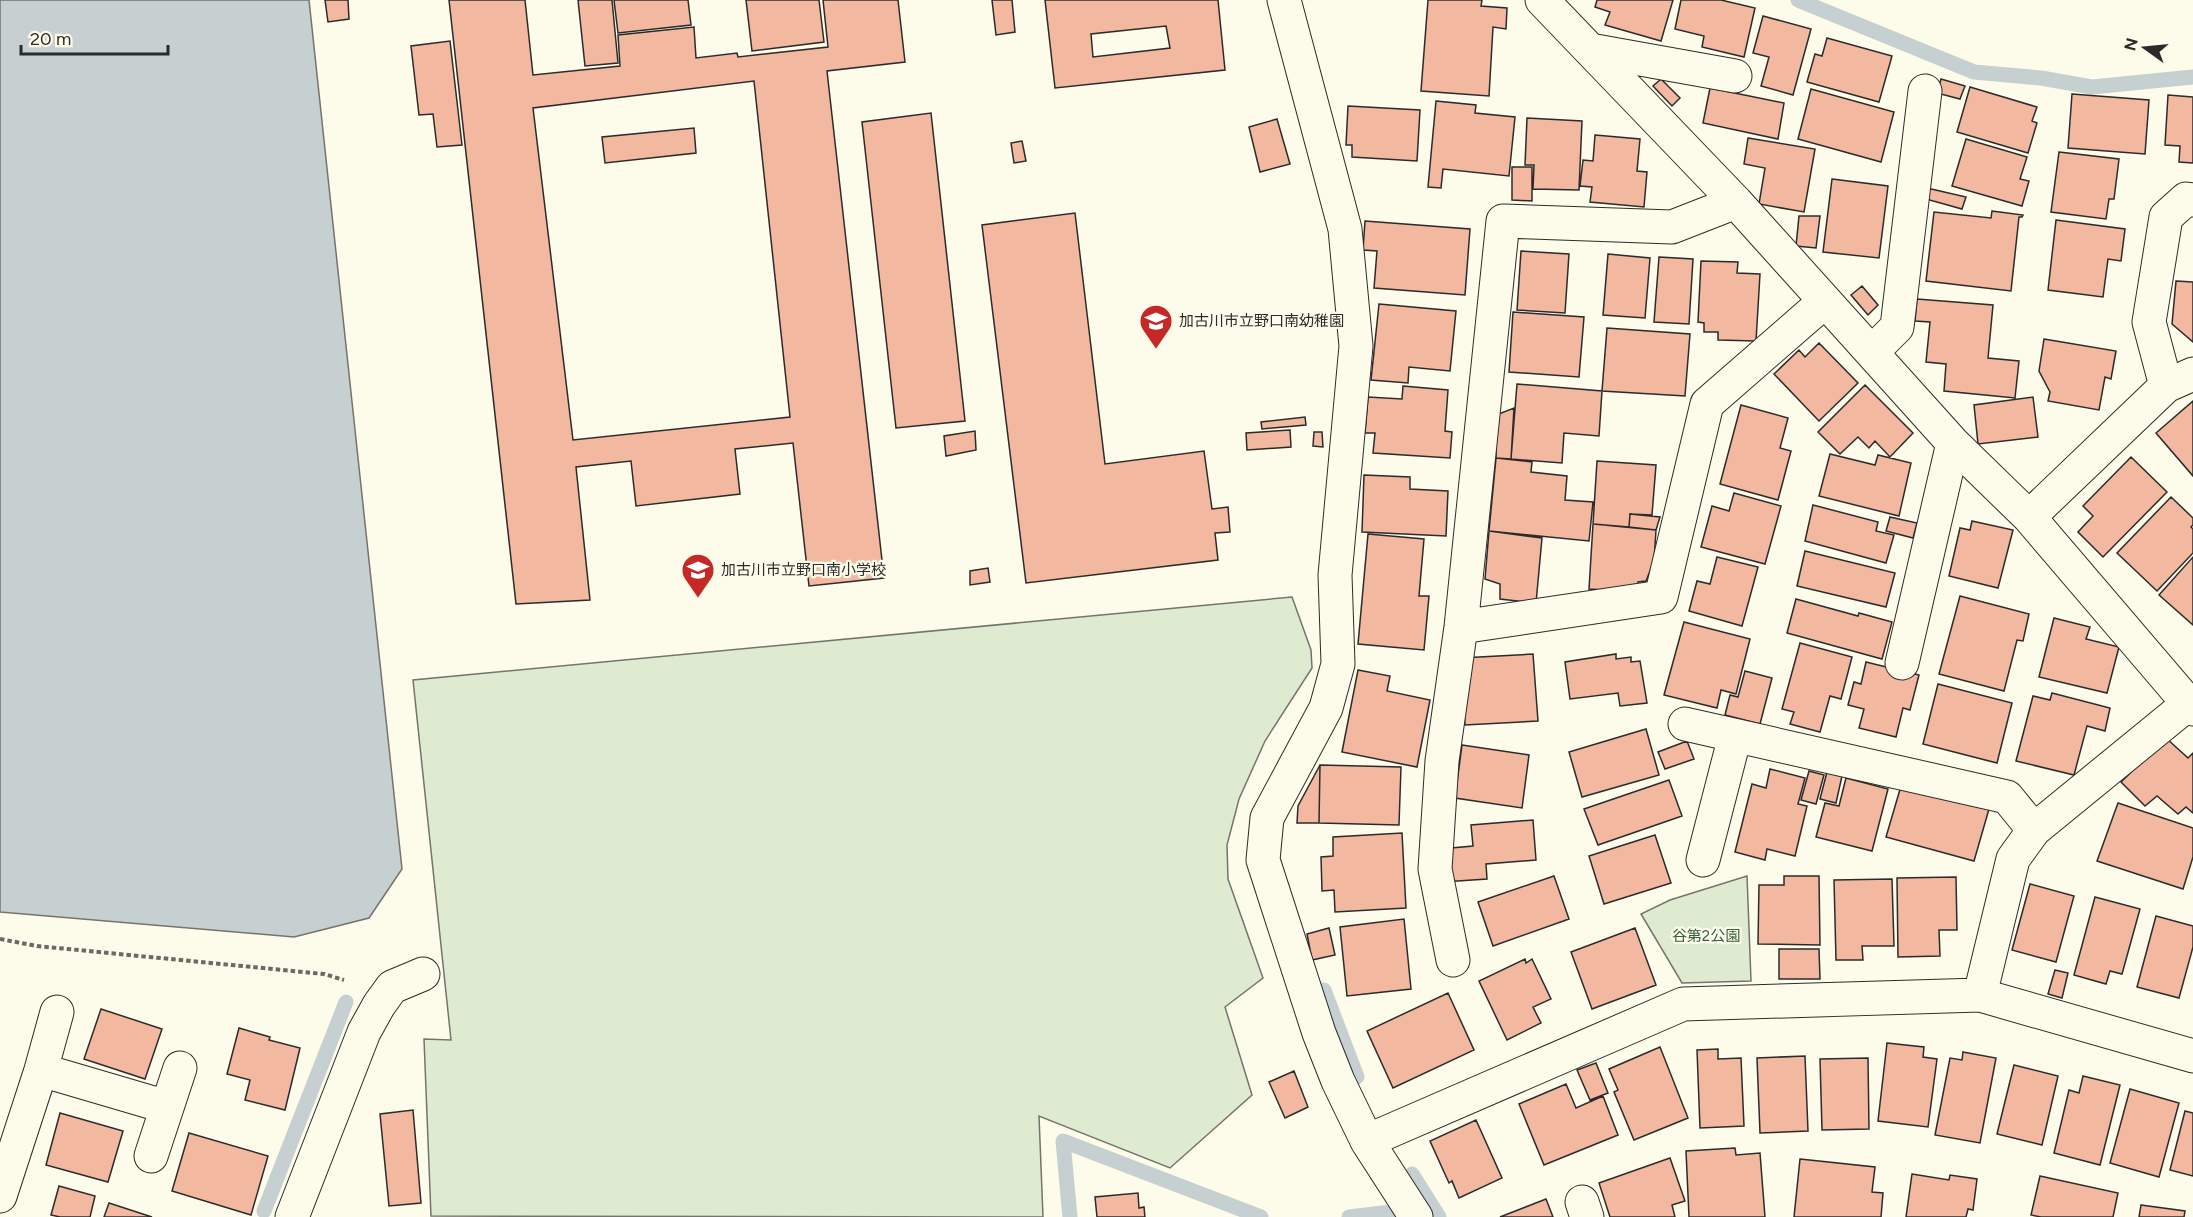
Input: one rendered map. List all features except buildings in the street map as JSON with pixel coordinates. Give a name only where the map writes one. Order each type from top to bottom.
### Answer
[{"type":"street","points":[[1284,0],[1345,229],[1356,346],[1335,575],[1338,664],[1326,708],[1267,818],[1263,860],[1319,1033],[1338,1081],[1367,1141],[1416,1217]]},
{"type":"street","points":[[1542,0],[1736,202],[1953,443],[2029,517],[2190,706],[2034,830],[2013,859],[1980,995]]},
{"type":"street","points":[[1590,50],[1735,76]]},
{"type":"street","points":[[1872,352],[1897,327],[1925,91]]},
{"type":"street","points":[[2029,517],[2180,380],[2149,322],[2166,217],[2186,199],[2193,200]]},
{"type":"street","points":[[1453,960],[1435,869],[1442,761],[1461,627],[1503,221],[1672,227],[1736,202]]},
{"type":"street","points":[[1461,627],[1660,597],[1707,404],[1824,302]]},
{"type":"street","points":[[1902,663],[1953,443]]},
{"type":"street","points":[[1685,724],[2007,797],[2034,830]]},
{"type":"street","points":[[1703,860],[1734,736]]},
{"type":"street","points":[[292,1217],[364,1032],[392,987],[423,974]]},
{"type":"street","points":[[1367,1141],[1683,1004],[1980,995],[2193,1056]]},
{"type":"street","points":[[0,1196],[41,1070],[57,1012]]},
{"type":"street","points":[[151,1156],[180,1068]]},
{"type":"street","points":[[41,1070],[167,1107]]},
{"type":"path","points":[[0,939],[37,946],[324,974],[352,983],[379,1005]]},
{"type":"green space","points":[[1292,597],[1311,650],[1312,668],[1265,741],[1239,799],[1227,845],[1228,879],[1263,978],[1225,1007],[1252,1095],[1170,1168],[1039,1116],[1043,1217],[431,1216],[424,1039],[451,1040],[413,680]]},
{"type":"green space","name":"谷第2公園","points":[[1747,876],[1751,981],[1682,983],[1641,914],[1670,900]]},
{"type":"shaded area","points":[[0,0],[309,0],[402,869],[369,918],[294,937],[0,912]]},
{"type":"waterway","points":[[1798,0],[1974,72],[2041,78],[2092,87],[2193,77]]},
{"type":"waterway","points":[[1324,990],[1357,1077]]},
{"type":"waterway","points":[[264,1211],[346,1002]]},
{"type":"waterway","points":[[1070,1217],[1063,1141],[1261,1217]]},
{"type":"waterway","points":[[1412,1174],[1439,1217]]},
{"type":"waterway","points":[[1349,1217],[1391,1212]]},
{"type":"place","name":"加古川市立野口南幼稚園","points":[[1156,350]]},
{"type":"place","name":"加古川市立野口南小学校","points":[[698,599]]}]
